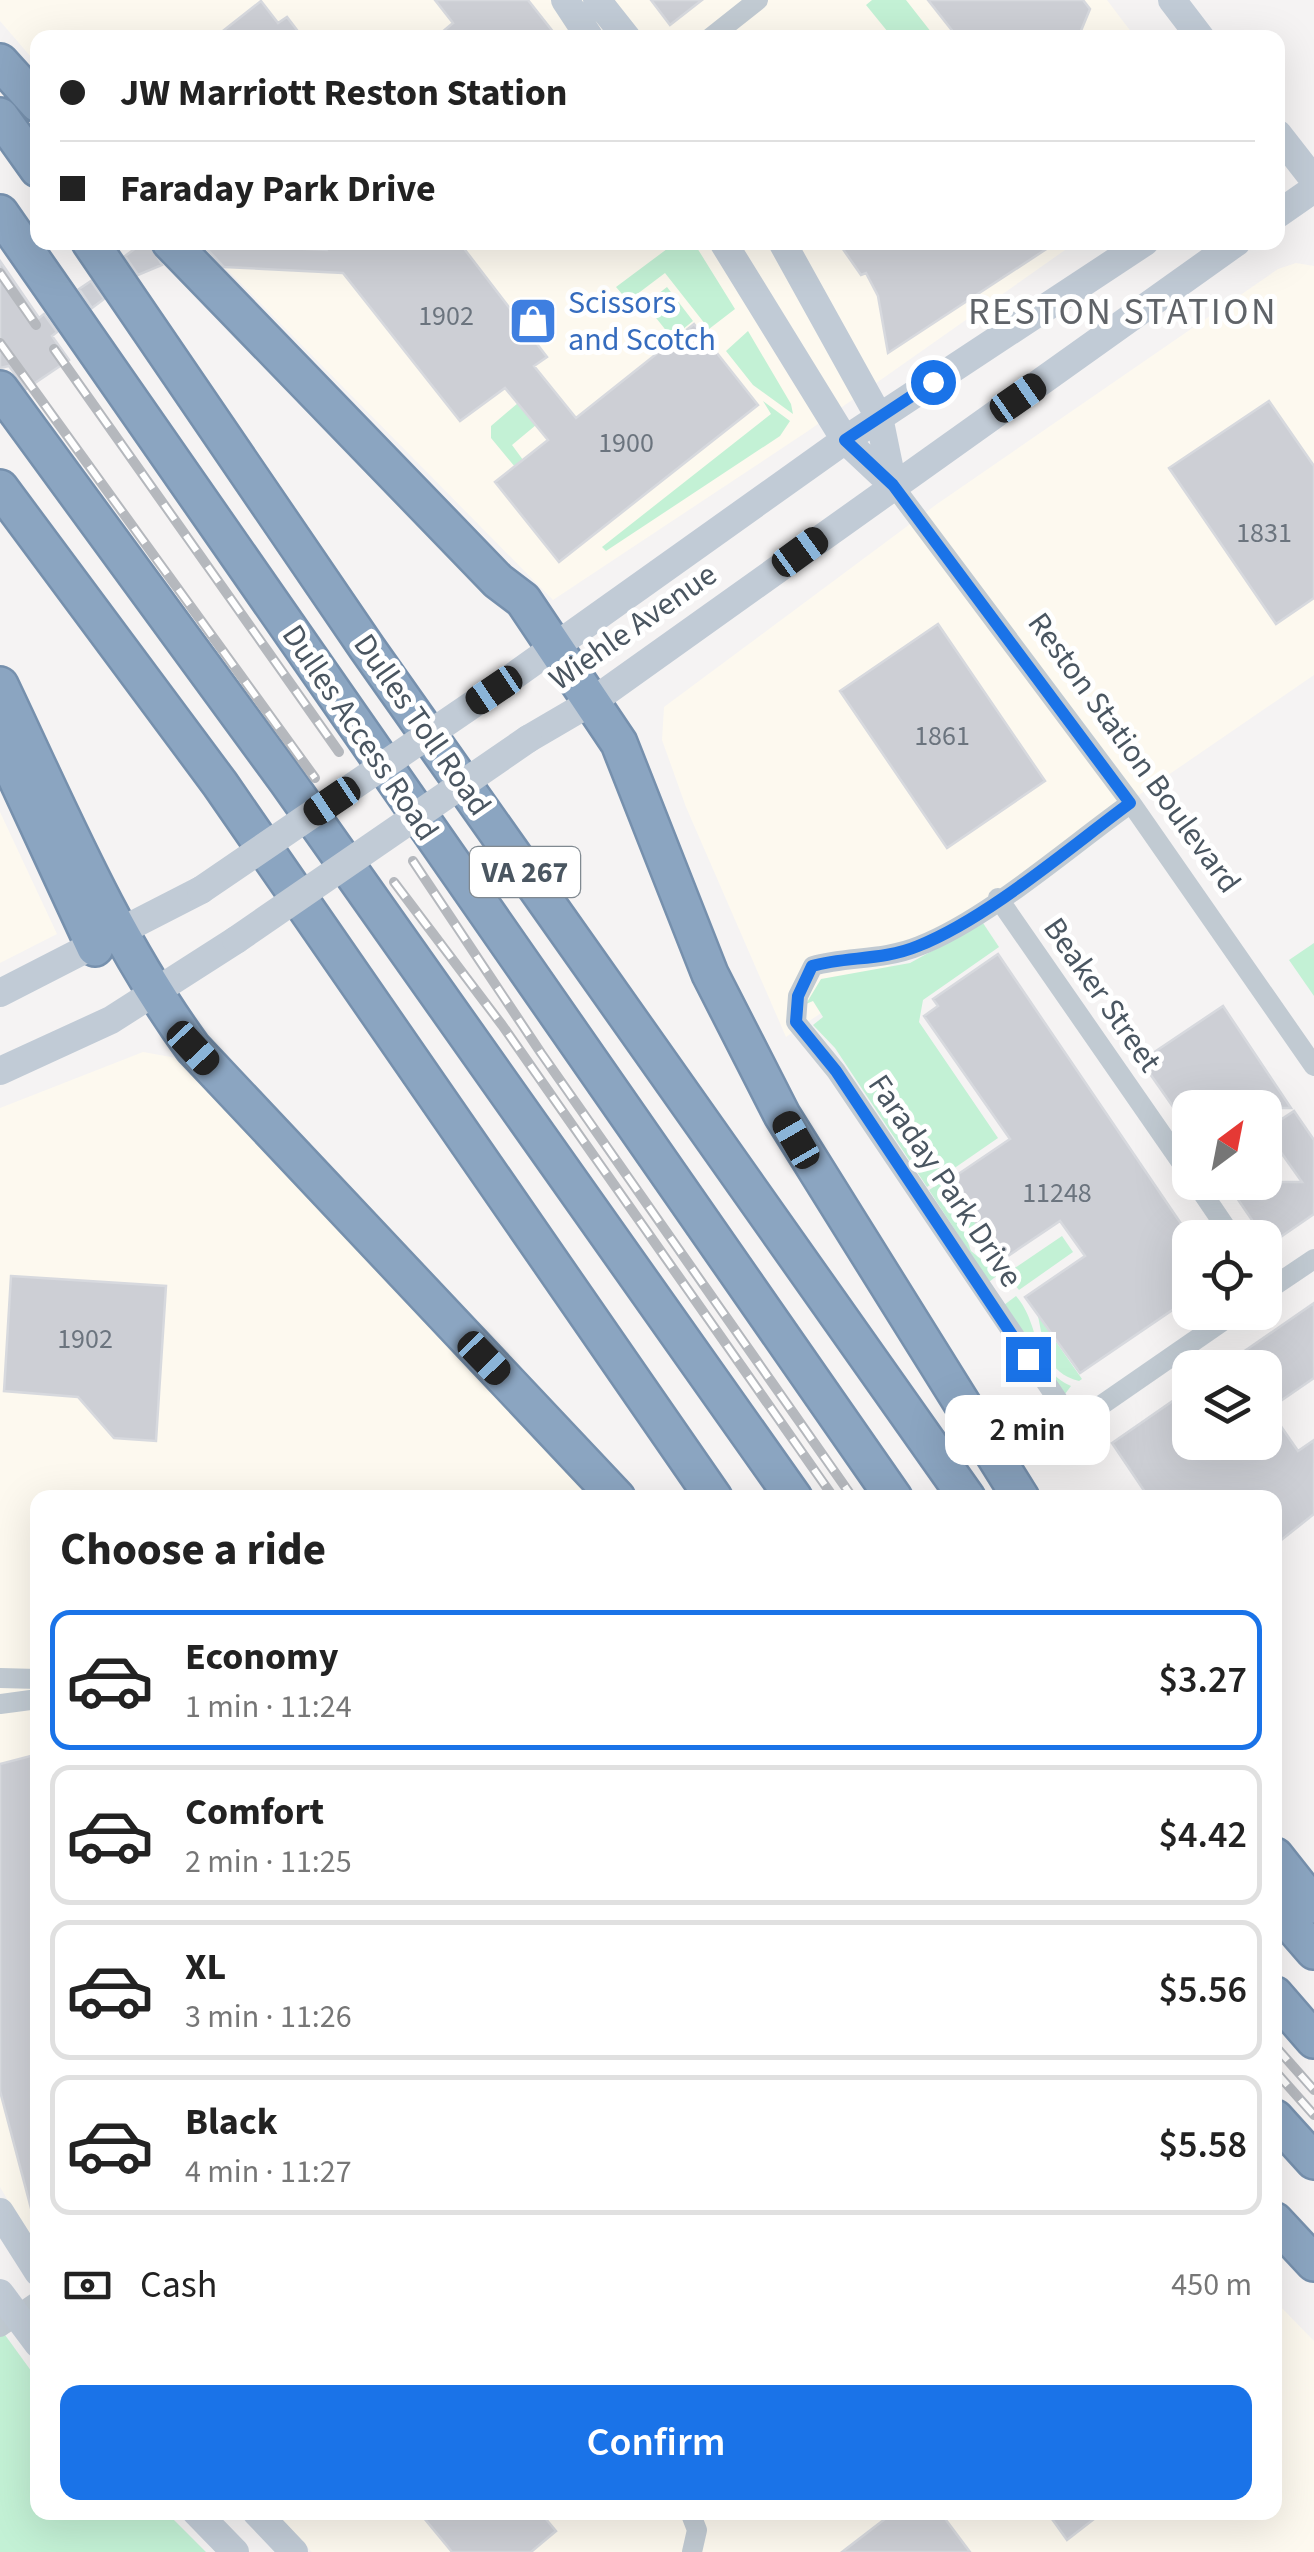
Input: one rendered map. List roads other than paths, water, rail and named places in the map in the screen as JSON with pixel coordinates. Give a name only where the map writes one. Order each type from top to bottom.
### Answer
[{"type":"highway","points":[[0,62],[30,95]]},
{"type":"highway","points":[[0,116],[30,158]]},
{"type":"highway","name":"Dulles Access Road","points":[[0,213],[888,1490]]},
{"type":"highway","name":"Dulles Toll Road","points":[[95,250],[378,664],[961,1490]]},
{"type":"highway","points":[[178,250],[498,581],[523,600],[593,701],[619,743],[710,974],[782,1115],[1016,1490]]},
{"type":"highway","points":[[0,388],[298,797],[788,1490]]},
{"type":"highway","points":[[0,488],[220,784],[708,1490]]},
{"type":"highway","points":[[0,685],[107,941]]},
{"type":"highway","points":[[0,744],[107,941],[193,1048],[609,1490]]},
{"type":"highway","points":[[1282,1865],[1314,1905]]},
{"type":"highway","points":[[1282,1914],[1314,1951]]},
{"type":"highway","points":[[1282,2003],[1314,2040]]},
{"type":"highway","points":[[1282,2126],[1314,2161]]},
{"type":"highway","points":[[1282,2228],[1314,2262]]},
{"type":"main road","points":[[565,0],[585,30]]},
{"type":"main road","points":[[597,0],[620,30]]},
{"type":"main road","points":[[1172,0],[1196,30]]},
{"type":"main road","points":[[1290,146],[1314,180]]},
{"type":"main road","points":[[1285,209],[1314,189]]},
{"type":"main road","name":"Reston Station Boulevard","points":[[729,250],[845,440],[893,485]]},
{"type":"main road","name":"Reston Station Boulevard","points":[[786,250],[880,418],[893,485]]},
{"type":"main road","name":"Wiehle Avenue","points":[[0,992],[201,890],[494,690],[845,440],[1133,250]]},
{"type":"main road","name":"Wiehle Avenue","points":[[0,1071],[48,1052],[154,995],[528,740],[593,701],[1226,250]]},
{"type":"main road","points":[[0,2212],[30,2259]]},
{"type":"main road","points":[[13,2309],[30,2333]]},
{"type":"main road","points":[[204,2520],[235,2552]]},
{"type":"main road","points":[[264,2520],[294,2552]]},
{"type":"street","points":[[720,30],[758,0]]},
{"type":"street","name":"Reston Station Boulevard","points":[[893,485],[1130,803],[1314,1066]]},
{"type":"street","points":[[998,898],[1130,803]]},
{"type":"street","name":"Faraday Park Drive","points":[[998,898],[922,945],[860,962],[812,966],[798,996],[796,1022],[836,1071],[1074,1424],[1210,1330]]},
{"type":"street","name":"Beaker Street","points":[[998,898],[1172,1149]]},
{"type":"street","points":[[1282,1278],[1314,1258]]},
{"type":"street","points":[[0,1678],[30,1679]]},
{"type":"street","points":[[0,1704],[30,1700]]},
{"type":"street","points":[[692,2552],[697,2530],[693,2520]]},
{"type":"railway","points":[[0,273],[36,325]]},
{"type":"railway","points":[[0,343],[315,778]]},
{"type":"railway","points":[[54,349],[339,752]]},
{"type":"railway","points":[[413,861],[541,1053],[847,1490]]},
{"type":"railway","points":[[394,882],[502,1025],[828,1490]]},
{"type":"railway","points":[[1282,2054],[1314,2090]]},
{"type":"railway","points":[[1282,2079],[1314,2115]]},
{"type":"place","name":"Scissors and Scotch","points":[[533,321]]},
{"type":"district","name":"RESTON STATION","points":[[1123,312]]}]
